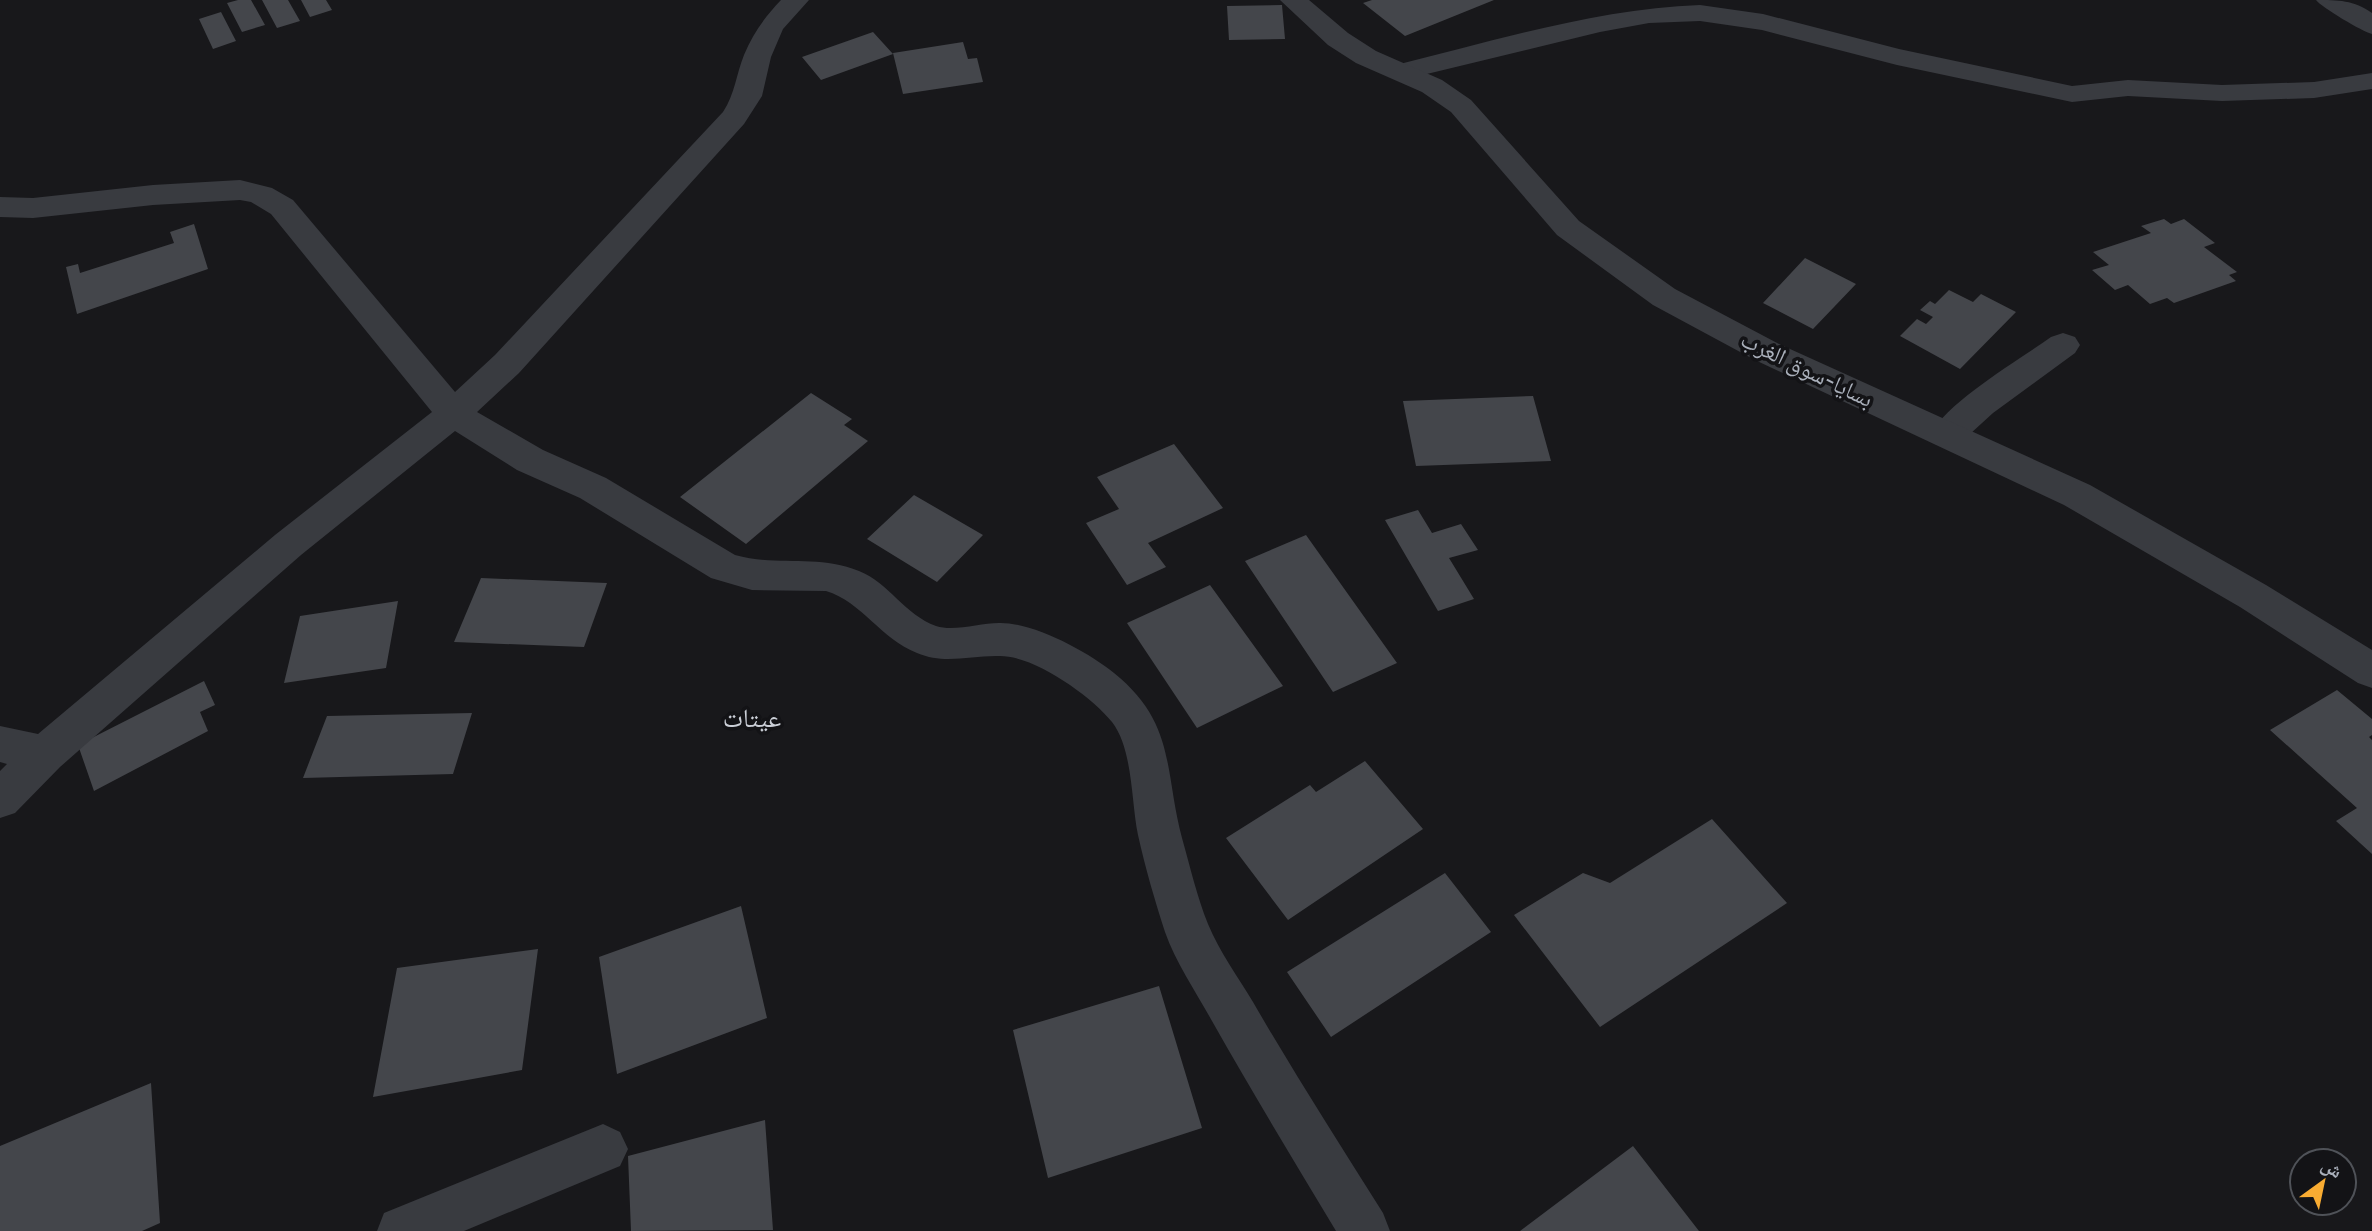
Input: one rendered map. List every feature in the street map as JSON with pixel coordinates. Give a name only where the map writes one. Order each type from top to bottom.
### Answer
[{"type":"street","points":[[0,799],[45,754],[288,545],[453,415],[508,364],[734,118],[748,96],[757,57],[771,26],[796,0]]},
{"type":"street","name":"بسايا-سوق الغرب","points":[[1293,0],[1338,39],[1366,57],[1432,86],[1461,106],[1568,228],[1664,297],[1767,352],[2077,495],[2151,536],[2372,671]]},
{"type":"street","points":[[2329,0],[2357,14],[2372,26]]},
{"type":"street","points":[[1402,72],[1600,24],[1648,15],[1700,13],[1763,22],[1896,57],[2072,94],[2128,88],[2222,93],[2314,90],[2372,81]]},
{"type":"street","points":[[0,207],[33,208],[229,190],[261,195],[282,207],[453,415],[530,460],[593,488],[724,567],[752,575],[826,576],[846,582],[870,596],[901,626],[928,641],[944,645],[1002,639],[1031,646],[1058,658],[1099,684],[1126,710],[1143,738],[1160,836],[1188,933],[1265,1069],[1365,1231]]},
{"type":"street","points":[[1947,435],[1981,404],[2063,345]]},
{"type":"street","points":[[0,744],[45,754]]},
{"type":"street","points":[[402,1231],[603,1149]]},
{"type":"building","points":[[251,0],[265,25],[242,32],[227,3]]},
{"type":"building","points":[[262,0],[288,0],[300,21],[277,28]]},
{"type":"building","points":[[301,0],[326,0],[332,10],[310,17]]},
{"type":"building","points":[[1372,0],[1494,0],[1405,36],[1363,3]]},
{"type":"building","points":[[1282,5],[1285,39],[1229,40],[1227,6]]},
{"type":"building","points":[[221,12],[236,41],[213,49],[199,19]]},
{"type":"building","points":[[873,32],[893,54],[821,80],[802,57]]},
{"type":"building","points":[[963,42],[968,59],[977,58],[983,82],[903,94],[893,53]]},
{"type":"building","points":[[2164,219],[2171,224],[2184,219],[2215,243],[2204,247],[2237,272],[2229,275],[2236,281],[2174,303],[2167,298],[2150,304],[2128,285],[2115,290],[2092,270],[2109,265],[2093,252],[2151,233],[2141,226]]},
{"type":"building","points":[[194,224],[208,269],[77,314],[66,267],[78,264],[80,273],[174,243],[170,232]]},
{"type":"building","points":[[1805,258],[1856,284],[1813,329],[1763,303]]},
{"type":"building","points":[[1949,290],[1973,302],[1981,294],[2016,312],[1960,369],[1900,336],[1917,319],[1926,324],[1933,317],[1920,310],[1930,301],[1935,304]]},
{"type":"building","points":[[811,393],[852,419],[844,425],[868,441],[746,544],[680,497]]},
{"type":"building","points":[[1533,396],[1551,461],[1416,466],[1403,401]]},
{"type":"building","points":[[1174,444],[1223,508],[1148,543],[1166,567],[1127,585],[1086,523],[1119,509],[1097,477]]},
{"type":"building","points":[[914,495],[983,535],[937,582],[867,539]]},
{"type":"building","points":[[1418,510],[1432,533],[1461,524],[1478,550],[1449,558],[1474,599],[1438,611],[1385,520]]},
{"type":"building","points":[[1306,535],[1397,663],[1333,692],[1245,561]]},
{"type":"building","points":[[481,578],[607,583],[584,647],[454,642]]},
{"type":"building","points":[[1210,585],[1283,686],[1197,728],[1127,623]]},
{"type":"building","points":[[398,601],[386,668],[284,683],[300,616]]},
{"type":"building","points":[[204,681],[215,705],[200,712],[208,731],[94,791],[78,745]]},
{"type":"building","points":[[2337,690],[2372,719],[2372,735],[2369,737],[2372,740],[2372,854],[2336,821],[2357,808],[2270,730]]},
{"type":"building","points":[[472,713],[453,774],[303,778],[327,716]]},
{"type":"building","points":[[1365,761],[1423,829],[1288,920],[1226,838],[1310,785],[1316,792]]},
{"type":"building","points":[[1712,819],[1787,903],[1600,1027],[1514,915],[1583,873],[1610,883]]},
{"type":"building","points":[[1445,873],[1491,932],[1331,1037],[1287,972]]},
{"type":"building","points":[[741,906],[767,1018],[617,1074],[599,957]]},
{"type":"building","points":[[538,949],[522,1070],[373,1097],[397,968]]},
{"type":"building","points":[[1159,986],[1202,1128],[1048,1178],[1013,1030]]},
{"type":"building","points":[[151,1083],[160,1223],[142,1231],[0,1231],[0,1146]]},
{"type":"building","points":[[765,1120],[773,1230],[631,1231],[628,1156]]},
{"type":"building","points":[[1633,1146],[1699,1231],[1520,1231]]},
{"type":"district","name":"عيتات","points":[[752,718]]}]
